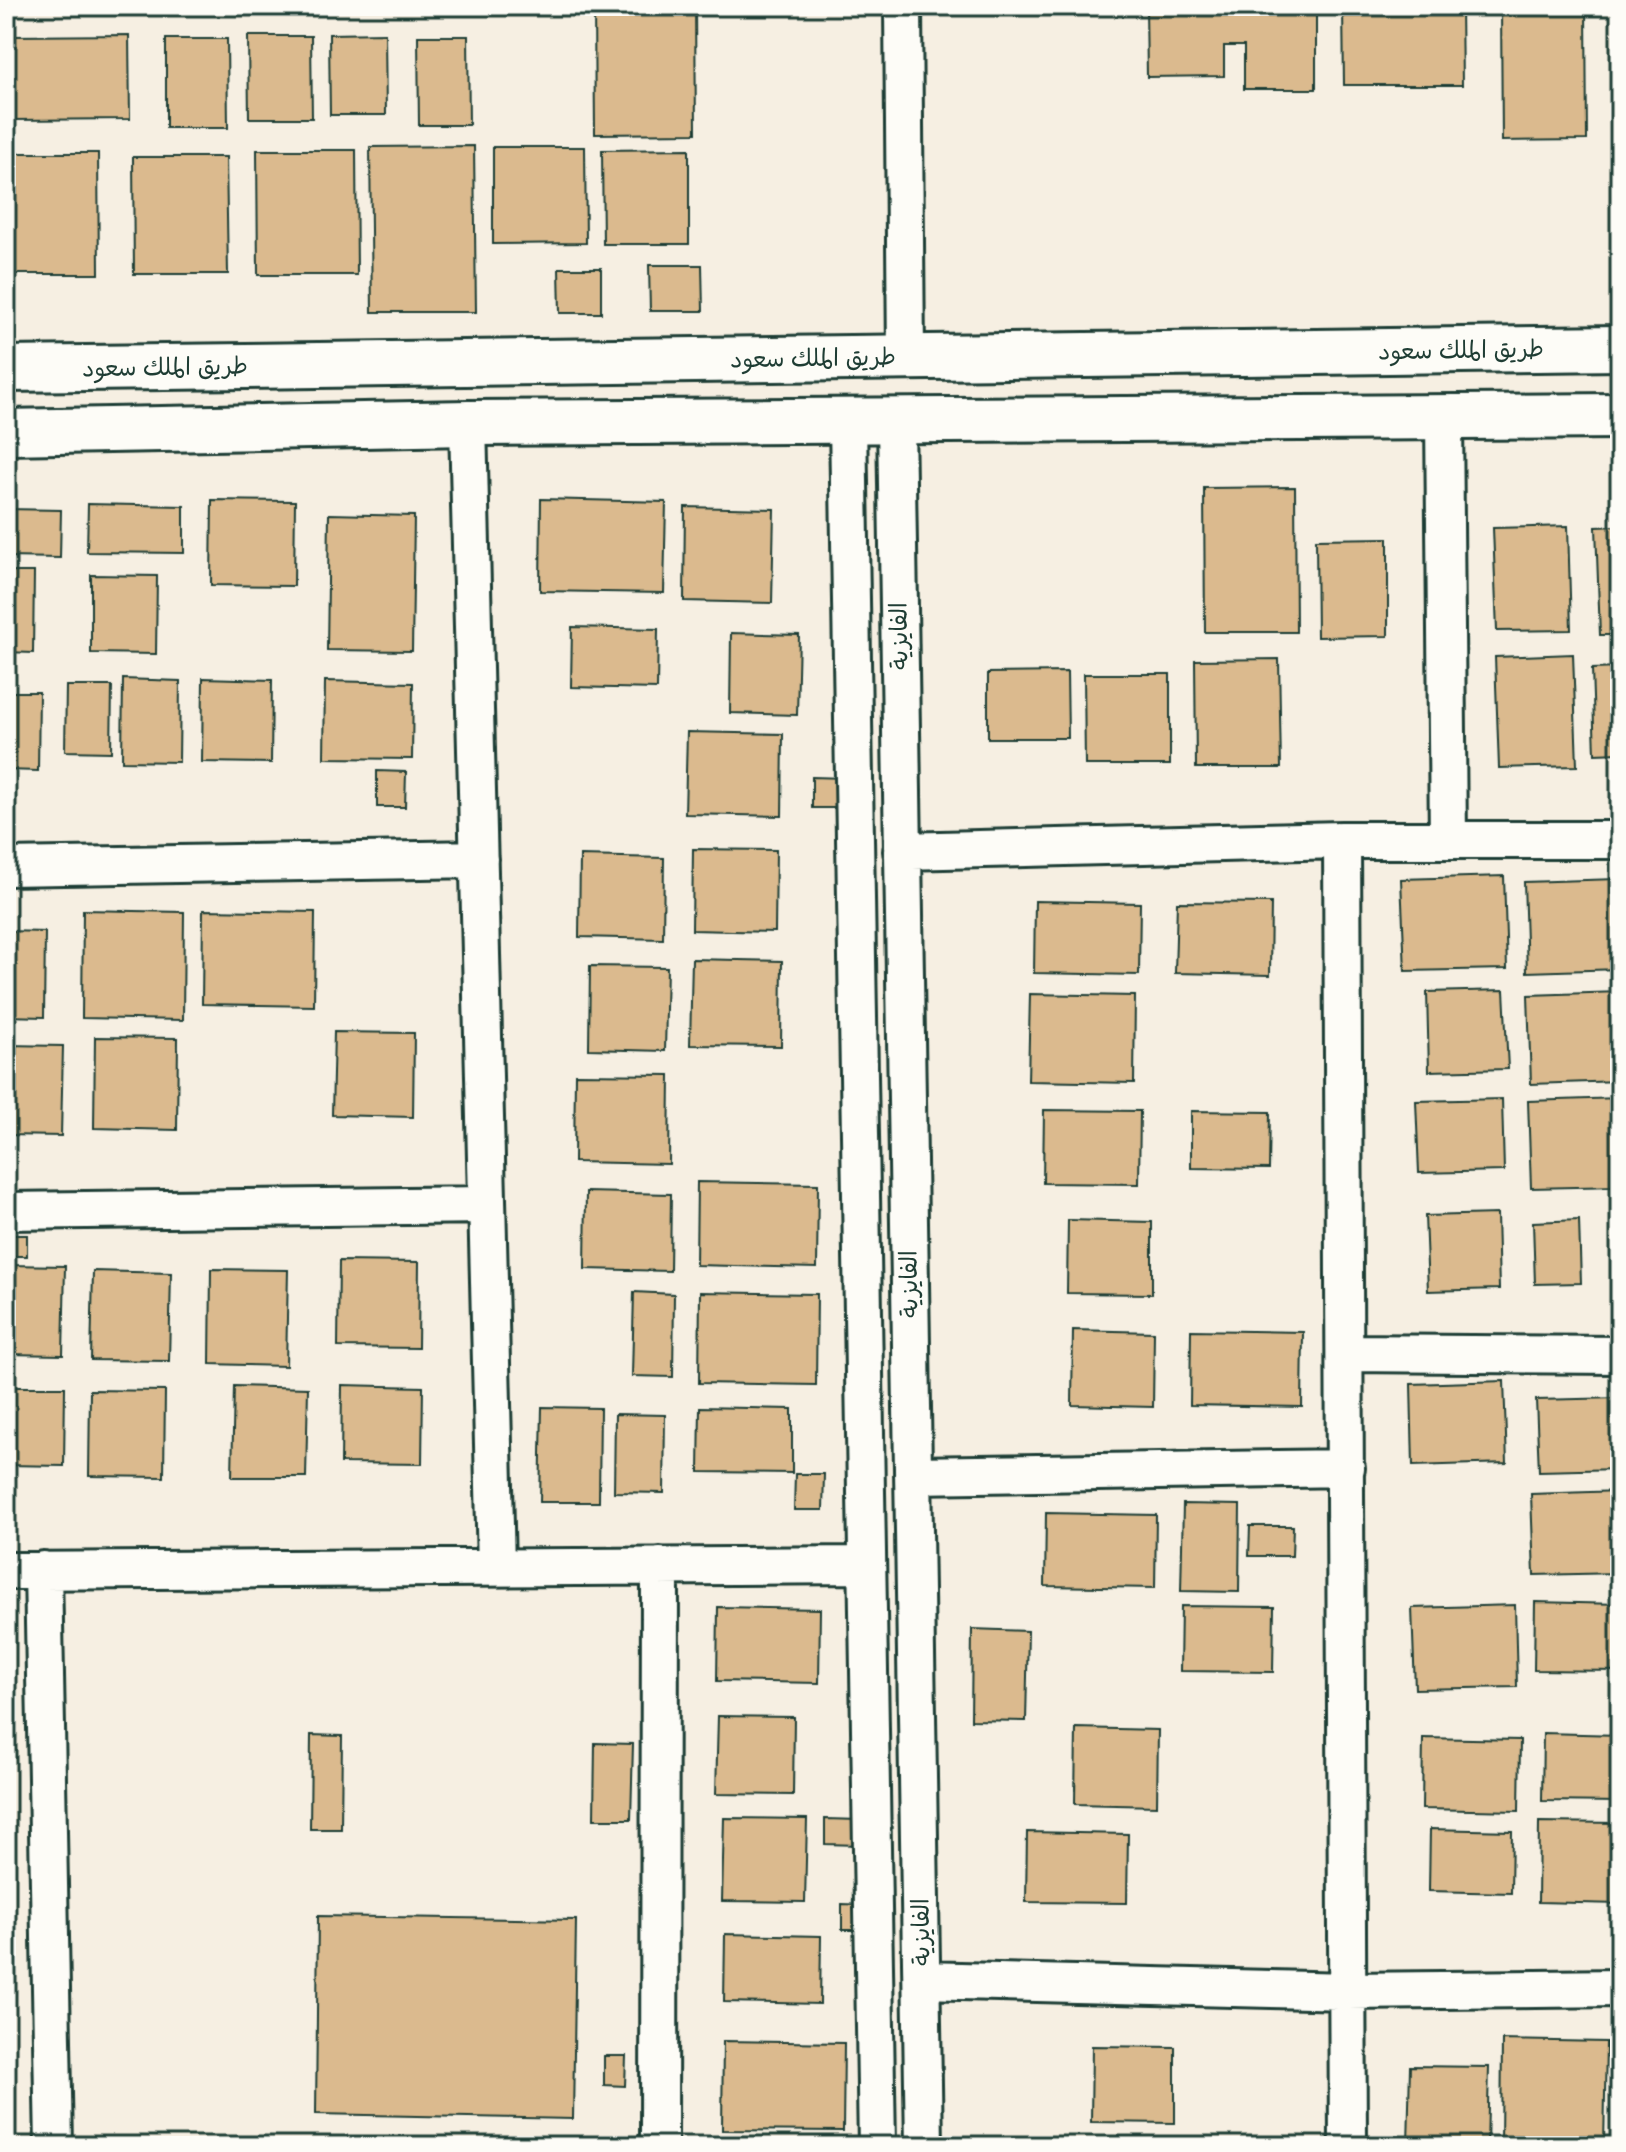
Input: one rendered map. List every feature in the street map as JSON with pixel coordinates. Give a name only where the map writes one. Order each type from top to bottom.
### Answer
[{"type":"main road","name":"طريق الملك سعود","points":[[6,369],[1620,348]]},
{"type":"main road","points":[[6,432],[468,423],[1620,416]]},
{"type":"street","points":[[903,6],[906,357]]},
{"type":"street","points":[[1444,417],[1448,840]]},
{"type":"street","name":"الفايزية","points":[[848,422],[877,2146]]},
{"type":"street","name":"الفايزية","points":[[896,422],[924,2146]]},
{"type":"street","points":[[468,423],[496,1567]]},
{"type":"street","points":[[902,851],[1342,840],[1620,840]]},
{"type":"street","points":[[1342,840],[1348,2146]]},
{"type":"street","points":[[6,867],[479,859]]},
{"type":"street","points":[[6,1211],[487,1205]]},
{"type":"street","points":[[1345,1353],[1620,1355]]},
{"type":"street","points":[[913,1475],[1346,1468]]},
{"type":"street","points":[[6,1571],[867,1565]]},
{"type":"street","points":[[659,2146],[660,1566]]},
{"type":"street","points":[[43,1570],[54,2146]]},
{"type":"street","points":[[922,1980],[1348,1991],[1620,1988]]},
{"type":"building","points":[[594,6],[695,6],[696,133],[595,134]]},
{"type":"building","points":[[1146,6],[1316,6],[1316,89],[1244,89],[1244,46],[1224,46],[1224,76],[1147,77]]},
{"type":"building","points":[[1343,6],[1461,6],[1462,85],[1344,85]]},
{"type":"building","points":[[1501,6],[1586,6],[1587,140],[1502,141]]},
{"type":"building","points":[[385,33],[386,115],[330,115],[329,34]]},
{"type":"building","points":[[129,35],[130,119],[11,120],[11,36]]},
{"type":"building","points":[[248,36],[311,36],[312,118],[249,118]]},
{"type":"building","points":[[418,36],[468,36],[469,125],[419,125]]},
{"type":"building","points":[[166,39],[227,39],[228,128],[166,128]]},
{"type":"building","points":[[474,146],[476,312],[372,312],[370,147]]},
{"type":"building","points":[[493,147],[585,147],[586,243],[493,244]]},
{"type":"building","points":[[689,149],[689,244],[603,244],[602,150]]},
{"type":"building","points":[[257,150],[356,150],[357,275],[258,275]]},
{"type":"building","points":[[6,153],[98,153],[99,274],[7,274]]},
{"type":"building","points":[[133,157],[226,157],[228,274],[134,274]]},
{"type":"building","points":[[649,265],[702,265],[703,311],[650,311]]},
{"type":"building","points":[[559,268],[601,268],[601,313],[560,313]]},
{"type":"building","points":[[1295,487],[1296,632],[1205,632],[1204,488]]},
{"type":"building","points":[[541,499],[666,502],[664,593],[540,591]]},
{"type":"building","points":[[212,500],[295,501],[294,586],[211,585]]},
{"type":"building","points":[[88,504],[184,506],[184,553],[87,552]]},
{"type":"building","points":[[685,507],[774,509],[772,603],[684,601]]},
{"type":"building","points":[[6,509],[61,510],[60,558],[6,557]]},
{"type":"building","points":[[329,514],[414,516],[412,651],[327,650]]},
{"type":"building","points":[[1568,526],[1571,630],[1497,631],[1493,528]]},
{"type":"building","points":[[1620,526],[1620,635],[1600,635],[1596,527]]},
{"type":"building","points":[[1388,538],[1388,636],[1317,637],[1316,539]]},
{"type":"building","points":[[6,572],[34,572],[33,653],[6,652]]},
{"type":"building","points":[[91,575],[157,576],[156,654],[91,653]]},
{"type":"building","points":[[572,627],[658,629],[657,689],[571,687]]},
{"type":"building","points":[[731,633],[799,635],[797,715],[730,713]]},
{"type":"building","points":[[1573,654],[1577,766],[1499,768],[1495,657]]},
{"type":"building","points":[[1279,659],[1281,768],[1196,768],[1195,660]]},
{"type":"building","points":[[1620,668],[1620,753],[1595,754],[1592,669]]},
{"type":"building","points":[[1067,672],[1068,738],[988,738],[988,673]]},
{"type":"building","points":[[1084,674],[1170,674],[1170,765],[1085,765]]},
{"type":"building","points":[[203,678],[272,680],[271,763],[202,762]]},
{"type":"building","points":[[123,679],[180,681],[179,762],[122,761]]},
{"type":"building","points":[[325,681],[413,683],[412,759],[324,758]]},
{"type":"building","points":[[66,686],[112,686],[111,752],[65,751]]},
{"type":"building","points":[[6,692],[39,692],[38,771],[6,770]]},
{"type":"building","points":[[687,732],[783,734],[782,816],[685,814]]},
{"type":"building","points":[[377,771],[406,772],[405,807],[377,807]]},
{"type":"building","points":[[812,777],[845,778],[845,808],[812,808]]},
{"type":"building","points":[[693,849],[776,850],[775,932],[692,930]]},
{"type":"building","points":[[580,856],[664,858],[663,939],[579,937]]},
{"type":"building","points":[[1504,876],[1507,969],[1405,971],[1401,879]]},
{"type":"building","points":[[1617,879],[1620,969],[1527,972],[1524,882]]},
{"type":"building","points":[[1035,901],[1140,903],[1139,975],[1034,973]]},
{"type":"building","points":[[1177,902],[1271,903],[1270,975],[1175,973]]},
{"type":"building","points":[[83,910],[184,912],[183,1020],[82,1018]]},
{"type":"building","points":[[203,910],[315,912],[314,1006],[202,1004]]},
{"type":"building","points":[[6,931],[45,932],[44,1017],[6,1016]]},
{"type":"building","points":[[692,959],[782,961],[781,1046],[690,1045]]},
{"type":"building","points":[[590,966],[667,967],[665,1051],[589,1049]]},
{"type":"building","points":[[1504,990],[1508,1069],[1429,1071],[1427,992]]},
{"type":"building","points":[[1620,992],[1620,1081],[1531,1084],[1528,995]]},
{"type":"building","points":[[1030,994],[1135,996],[1134,1083],[1028,1081]]},
{"type":"building","points":[[334,1032],[414,1033],[413,1117],[332,1115]]},
{"type":"building","points":[[95,1037],[178,1038],[177,1130],[94,1128]]},
{"type":"building","points":[[6,1045],[63,1046],[61,1136],[6,1135]]},
{"type":"building","points":[[575,1074],[670,1075],[669,1164],[574,1162]]},
{"type":"building","points":[[1620,1098],[1620,1186],[1531,1188],[1528,1101]]},
{"type":"building","points":[[1502,1099],[1504,1171],[1419,1173],[1416,1101]]},
{"type":"building","points":[[1044,1110],[1140,1111],[1139,1184],[1043,1183]]},
{"type":"building","points":[[1191,1111],[1270,1112],[1269,1169],[1191,1168]]},
{"type":"building","points":[[697,1182],[818,1184],[817,1268],[696,1265]]},
{"type":"building","points":[[586,1192],[671,1194],[670,1271],[585,1269]]},
{"type":"building","points":[[1497,1214],[1499,1289],[1428,1291],[1425,1216]]},
{"type":"building","points":[[1068,1220],[1152,1222],[1152,1294],[1067,1293]]},
{"type":"building","points":[[1579,1220],[1581,1283],[1535,1284],[1533,1222]]},
{"type":"building","points":[[6,1235],[27,1235],[27,1256],[6,1256]]},
{"type":"building","points":[[339,1261],[419,1262],[418,1348],[338,1347]]},
{"type":"building","points":[[8,1265],[65,1266],[63,1355],[6,1354]]},
{"type":"building","points":[[211,1269],[288,1270],[286,1366],[210,1364]]},
{"type":"building","points":[[93,1271],[171,1273],[169,1361],[91,1360]]},
{"type":"building","points":[[634,1292],[674,1294],[673,1377],[632,1376]]},
{"type":"building","points":[[700,1292],[817,1294],[816,1385],[699,1383]]},
{"type":"building","points":[[1073,1330],[1154,1332],[1153,1407],[1072,1405]]},
{"type":"building","points":[[1191,1330],[1303,1332],[1302,1407],[1190,1405]]},
{"type":"building","points":[[1504,1381],[1507,1463],[1413,1466],[1411,1384]]},
{"type":"building","points":[[342,1385],[423,1387],[422,1464],[341,1463]]},
{"type":"building","points":[[234,1386],[308,1388],[306,1477],[232,1477]]},
{"type":"building","points":[[6,1387],[65,1387],[64,1466],[6,1465]]},
{"type":"building","points":[[90,1390],[165,1391],[164,1477],[89,1476]]},
{"type":"building","points":[[1620,1398],[1620,1469],[1539,1471],[1536,1400]]},
{"type":"building","points":[[542,1407],[600,1408],[599,1502],[540,1502]]},
{"type":"building","points":[[700,1407],[792,1409],[792,1473],[699,1472]]},
{"type":"building","points":[[615,1414],[665,1415],[664,1493],[614,1492]]},
{"type":"building","points":[[795,1474],[824,1474],[823,1510],[794,1510]]},
{"type":"building","points":[[1620,1491],[1620,1573],[1534,1575],[1531,1494]]},
{"type":"building","points":[[1183,1504],[1240,1505],[1239,1592],[1181,1591]]},
{"type":"building","points":[[1046,1513],[1156,1515],[1155,1588],[1045,1586]]},
{"type":"building","points":[[1250,1526],[1293,1526],[1292,1556],[1249,1556]]},
{"type":"building","points":[[1535,1602],[1620,1604],[1620,1671],[1534,1670]]},
{"type":"building","points":[[1515,1605],[1517,1687],[1415,1689],[1412,1608]]},
{"type":"building","points":[[1181,1606],[1274,1607],[1273,1672],[1180,1671]]},
{"type":"building","points":[[718,1607],[820,1609],[819,1683],[717,1681]]},
{"type":"building","points":[[972,1629],[1028,1631],[1026,1721],[971,1720]]},
{"type":"building","points":[[718,1716],[794,1717],[793,1795],[716,1794]]},
{"type":"building","points":[[1076,1728],[1158,1730],[1157,1806],[1075,1804]]},
{"type":"building","points":[[1543,1733],[1620,1735],[1620,1802],[1542,1801]]},
{"type":"building","points":[[311,1735],[342,1736],[341,1829],[310,1829]]},
{"type":"building","points":[[1423,1738],[1520,1740],[1519,1811],[1422,1809]]},
{"type":"building","points":[[595,1743],[633,1744],[631,1819],[594,1819]]},
{"type":"building","points":[[724,1818],[807,1819],[805,1902],[722,1901]]},
{"type":"building","points":[[825,1819],[860,1820],[859,1845],[825,1844]]},
{"type":"building","points":[[1539,1822],[1620,1823],[1620,1904],[1538,1902]]},
{"type":"building","points":[[1430,1829],[1512,1831],[1511,1893],[1429,1891]]},
{"type":"building","points":[[1027,1832],[1128,1834],[1127,1903],[1026,1902]]},
{"type":"building","points":[[842,1904],[866,1905],[866,1930],[842,1930]]},
{"type":"building","points":[[318,1916],[576,1920],[573,2119],[316,2114]]},
{"type":"building","points":[[725,1934],[821,1936],[820,2004],[724,2002]]},
{"type":"building","points":[[1502,2040],[1606,2042],[1604,2146],[1501,2146]]},
{"type":"building","points":[[723,2041],[844,2043],[843,2131],[722,2130]]},
{"type":"building","points":[[1092,2046],[1175,2047],[1175,2123],[1091,2122]]},
{"type":"building","points":[[604,2056],[626,2056],[625,2086],[604,2085]]},
{"type":"building","points":[[1410,2066],[1489,2067],[1487,2146],[1408,2146]]},
{"type":"building","points":[[1195,2141],[1269,2143],[1269,2146],[1195,2146]]},
{"type":"building","points":[[1070,2143],[1168,2145],[1168,2146],[1070,2146]]}]
